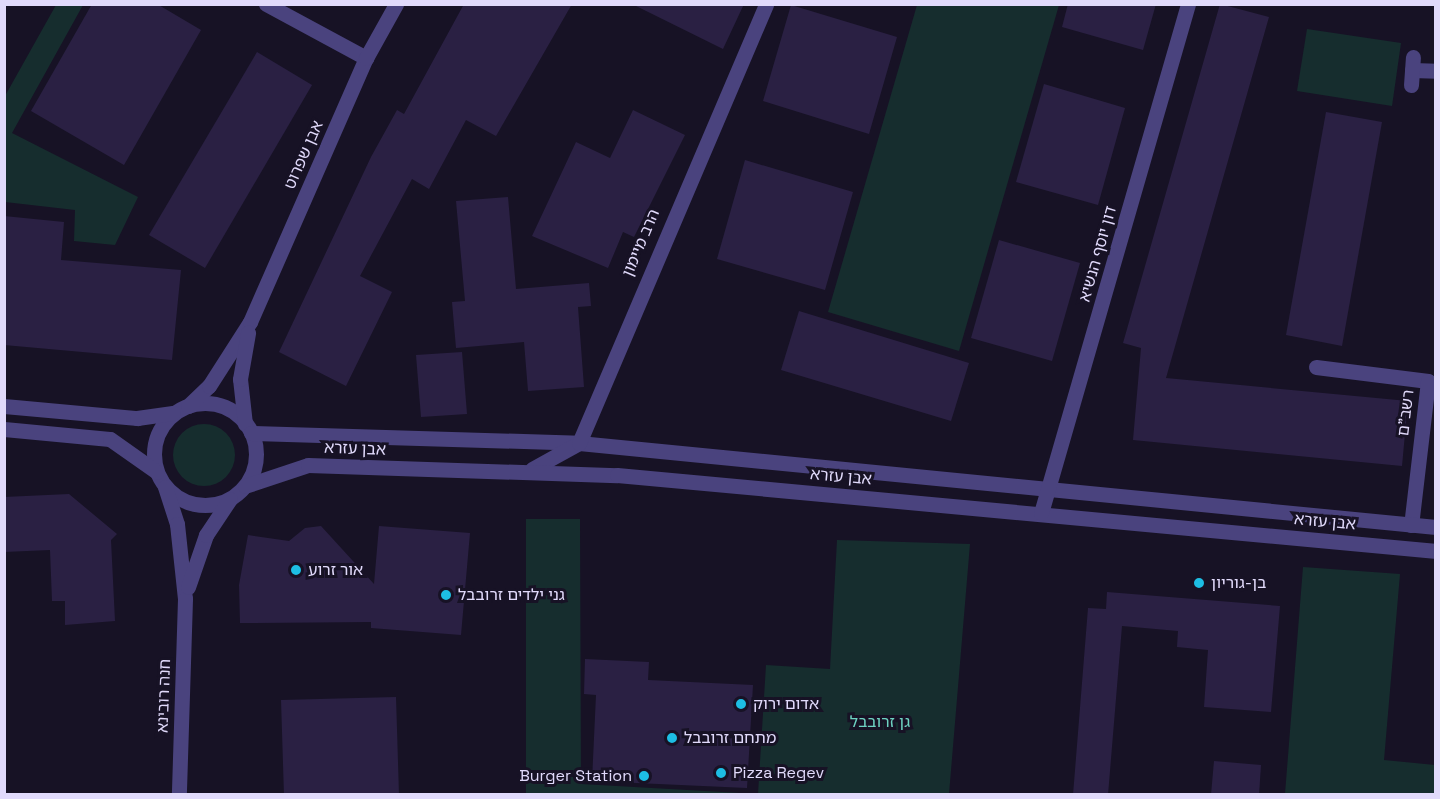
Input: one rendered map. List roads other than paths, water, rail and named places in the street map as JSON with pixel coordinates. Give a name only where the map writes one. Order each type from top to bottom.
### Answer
[{"type":"street","points":[[266,4],[366,58]]},
{"type":"street","name":"אבן שפרוט","points":[[182,409],[209,386],[250,322],[366,58],[396,4]]},
{"type":"street","name":"הרב מיימון","points":[[579,443],[766,4]]},
{"type":"street","name":"דון יוסף הנשיא","points":[[1041,513],[1188,4]]},
{"type":"street","points":[[1412,71],[1436,71]]},
{"type":"street","name":"אבן שפרוט","points":[[248,428],[240,379],[250,322]]},
{"type":"street","name":"רשב\"ם","points":[[1316,367],[1428,381],[1411,525]]},
{"type":"street","points":[[4,406],[137,418],[216,404],[248,428],[255,460],[245,486],[230,499],[209,505],[187,502],[161,478],[110,439],[4,429]]},
{"type":"street","points":[[161,478],[156,439],[182,409]]},
{"type":"street","name":"אבן עזרא","points":[[248,428],[579,443],[1436,527]]},
{"type":"street","points":[[526,471],[579,443]]},
{"type":"street","name":"אבן עזרא","points":[[245,486],[308,465],[526,471],[1041,513],[1436,550]]},
{"type":"street","name":"חנה רובינא","points":[[161,478],[177,524],[185,599],[179,795]]},
{"type":"street","name":"חנה רובינא","points":[[185,599],[206,535],[230,499]]},
{"type":"place","name":"אור זרוע","points":[[296,570]]},
{"type":"place","name":"בן-גוריון","points":[[1199,583]]},
{"type":"place","name":"גני ילדים זרובבל","points":[[446,595]]},
{"type":"place","name":"אדום ירוק","points":[[741,704]]},
{"type":"place","name":"מתחם זרובבל","points":[[672,738]]},
{"type":"place","name":"Pizza Regev","points":[[721,773]]},
{"type":"place","name":"Burger Station","points":[[644,776]]},
{"type":"park label","name":"גן זרובבל","points":[[880,722]]}]
